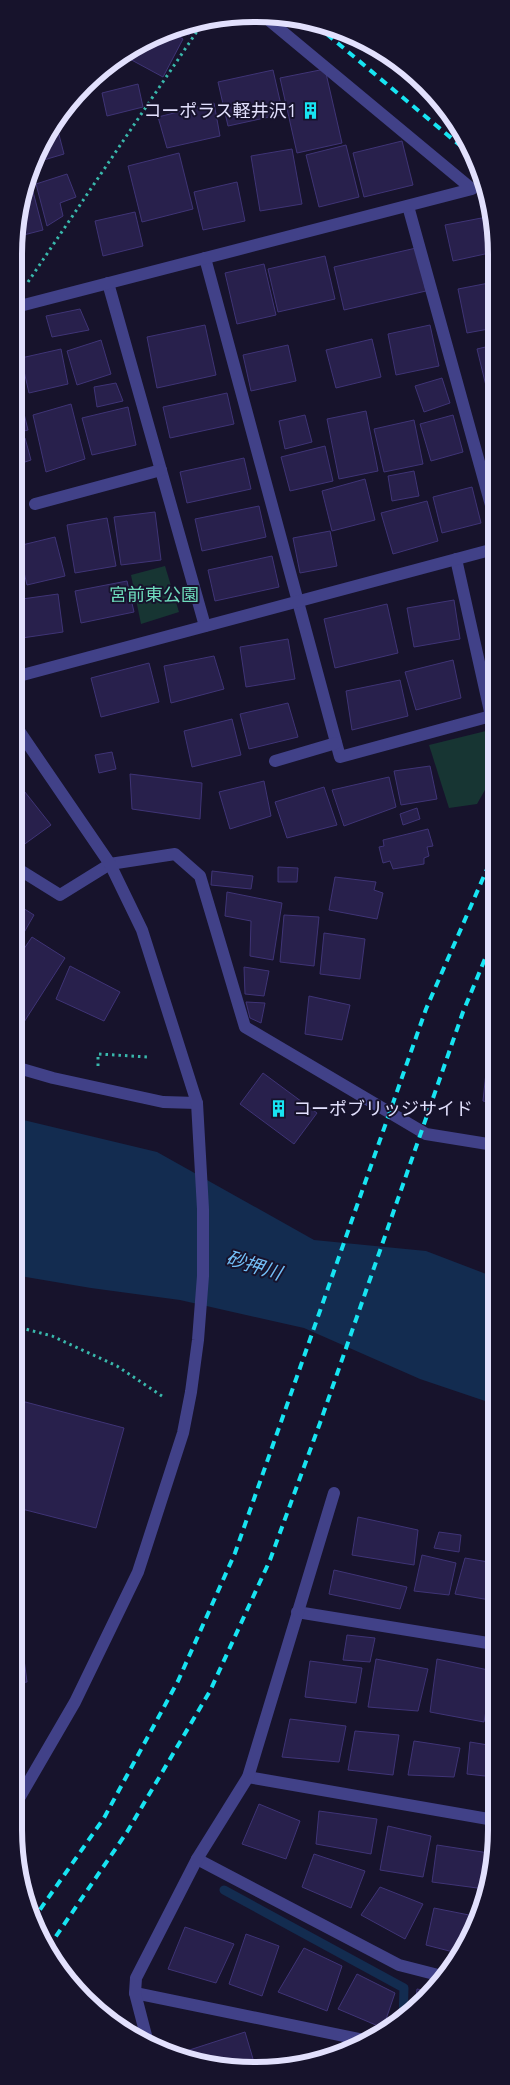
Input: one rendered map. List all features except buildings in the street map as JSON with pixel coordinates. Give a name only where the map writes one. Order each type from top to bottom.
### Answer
[{"type":"street","points":[[22,305],[472,189],[272,23]]},
{"type":"street","points":[[408,206],[488,494]]},
{"type":"street","points":[[205,258],[340,757],[488,717]]},
{"type":"street","points":[[108,283],[205,626]]},
{"type":"street","points":[[35,504],[161,470]]},
{"type":"street","points":[[22,675],[488,551]]},
{"type":"street","points":[[456,559],[488,703]]},
{"type":"street","points":[[22,735],[110,864],[142,930],[197,1103],[203,1209],[203,1276],[192,1392],[183,1433],[138,1572],[75,1702],[22,1793]]},
{"type":"street","points":[[275,761],[336,743]]},
{"type":"street","points":[[22,872],[60,896],[110,864],[175,854],[200,876],[245,1027],[426,1134],[488,1144]]},
{"type":"street","points":[[22,1069],[53,1078],[98,1086],[163,1102],[197,1103]]},
{"type":"street","points":[[146,2035],[135,1993],[136,1978],[197,1859],[248,1777],[334,1493]]},
{"type":"street","points":[[297,1612],[488,1643]]},
{"type":"street","points":[[248,1777],[488,1819]]},
{"type":"street","points":[[197,1859],[399,1965],[437,1975]]},
{"type":"street","points":[[135,1993],[358,2039]]},
{"type":"path","points":[[26,284],[198,29]]},
{"type":"path","points":[[98,1054],[148,1057]]},
{"type":"path","points":[[22,1328],[52,1336],[117,1366],[162,1396]]},
{"type":"green space","name":"宮前東公園","points":[[165,566],[179,612],[141,624],[131,575]]},
{"type":"green space","points":[[488,730],[488,785],[477,804],[449,808],[429,745]]},
{"type":"water","name":"砂押川","points":[[22,1120],[157,1152],[314,1240],[426,1251],[488,1275],[488,1402],[420,1379],[304,1328],[180,1300],[22,1276]]},
{"type":"waterway","points":[[224,1890],[404,1988],[403,2009]]},
{"type":"railway","points":[[327,34],[460,145]]},
{"type":"railway","points":[[38,1913],[104,1818],[178,1681],[235,1553],[426,1009],[488,867]]},
{"type":"railway","points":[[52,1942],[127,1832],[210,1691],[270,1560],[320,1423],[463,1012],[488,952]]},
{"type":"place","name":"コーポラス軽井沢1","points":[[311,110]]},
{"type":"place","name":"コーポブリッジサイド","points":[[279,1108]]}]
